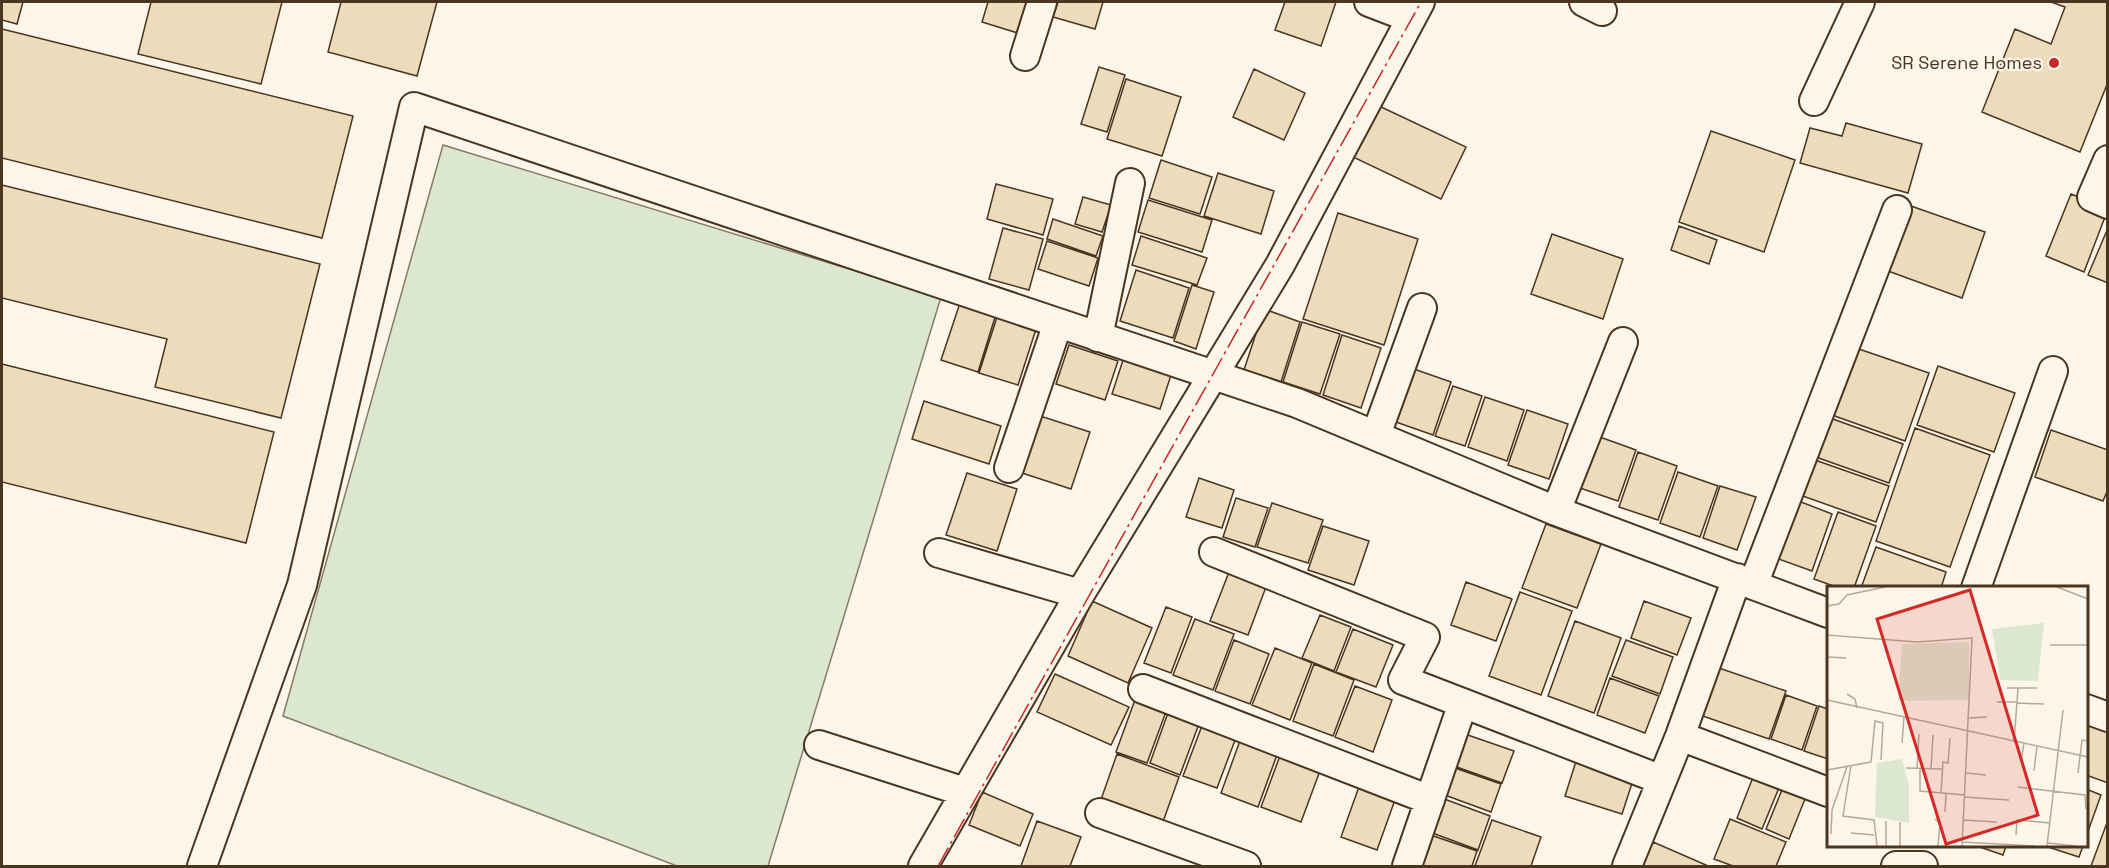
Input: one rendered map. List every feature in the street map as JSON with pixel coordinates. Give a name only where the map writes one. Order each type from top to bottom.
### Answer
[{"type":"street","points":[[1025,56],[1042,2]]},
{"type":"street","points":[[923,867],[1080,594],[1280,265],[1415,10],[1369,2]]},
{"type":"street","points":[[1814,101],[1860,2]]},
{"type":"street","points":[[202,867],[302,585],[414,107],[1297,403],[1556,511],[1827,613]]},
{"type":"street","points":[[2108,160],[2092,197],[2108,204]]},
{"type":"street","points":[[1098,337],[1130,183]]},
{"type":"street","points":[[1627,867],[1897,210]]},
{"type":"street","points":[[1376,435],[1422,309]]},
{"type":"street","points":[[1009,468],[1058,323]]},
{"type":"street","points":[[1556,511],[1623,342]]},
{"type":"street","points":[[1977,586],[2053,371]]},
{"type":"street","points":[[1214,552],[1425,637],[1403,680],[1662,780]]},
{"type":"street","points":[[939,553],[1080,594]]},
{"type":"street","points":[[1143,689],[1430,800]]},
{"type":"street","points":[[1407,867],[1463,704]]},
{"type":"street","points":[[2088,710],[2108,717]]},
{"type":"street","points":[[1680,736],[1827,792]]},
{"type":"street","points":[[819,745],[965,792]]},
{"type":"street","points":[[1100,813],[1246,867]]},
{"type":"street","points":[[1896,867],[1923,867]]},
{"type":"green space","points":[[443,145],[941,297],[768,866],[677,866],[283,716]]},
{"type":"building","points":[[2,2],[23,2],[17,24],[2,20]]},
{"type":"building","points":[[151,2],[282,2],[261,84],[138,54]]},
{"type":"building","points":[[341,2],[437,2],[417,76],[328,52]]},
{"type":"building","points":[[988,2],[1035,2],[1024,35],[982,22]]},
{"type":"building","points":[[1058,2],[1103,2],[1095,29],[1053,17]]},
{"type":"building","points":[[1285,2],[1336,2],[1321,46],[1275,30]]},
{"type":"building","name":"SR Serene Homes","points":[[2051,2],[2108,2],[2108,82],[2080,152],[1982,112],[2015,29],[2051,44],[2065,7]]},
{"type":"building","points":[[2,29],[353,116],[322,238],[2,158]]},
{"type":"building","points":[[1099,67],[1125,75],[1107,132],[1081,124]]},
{"type":"building","points":[[1254,69],[1305,93],[1284,140],[1233,117]]},
{"type":"building","points":[[1126,79],[1181,97],[1162,156],[1107,139]]},
{"type":"building","points":[[1377,105],[1466,147],[1441,199],[1353,157]]},
{"type":"building","points":[[1846,123],[1922,144],[1908,193],[1800,163],[1810,128],[1842,136]]},
{"type":"building","points":[[1711,131],[1795,160],[1764,252],[1679,222]]},
{"type":"building","points":[[1161,160],[1212,177],[1200,214],[1149,198]]},
{"type":"building","points":[[1218,173],[1274,191],[1261,234],[1204,216]]},
{"type":"building","points":[[996,184],[1053,199],[1043,235],[987,219]]},
{"type":"building","points":[[2,185],[320,264],[281,418],[155,387],[167,339],[2,298]]},
{"type":"building","points":[[2071,194],[2108,209],[2084,272],[2046,256]]},
{"type":"building","points":[[1083,197],[1111,205],[1102,232],[1075,224]]},
{"type":"building","points":[[1148,200],[1212,220],[1202,252],[1138,232]]},
{"type":"building","points":[[1911,206],[1985,232],[1962,298],[1888,271]]},
{"type":"building","points":[[1338,213],[1418,239],[1384,345],[1303,319]]},
{"type":"building","points":[[1053,219],[1103,236],[1096,256],[1047,239]]},
{"type":"building","points":[[1679,226],[1717,240],[1709,264],[1671,250]]},
{"type":"building","points":[[1003,228],[1043,239],[1029,290],[989,279]]},
{"type":"building","points":[[2108,228],[2108,283],[2088,275]]},
{"type":"building","points":[[1552,234],[1623,259],[1603,319],[1531,294]]},
{"type":"building","points":[[1141,236],[1207,258],[1197,285],[1132,265]]},
{"type":"building","points":[[1047,241],[1098,258],[1089,286],[1038,269]]},
{"type":"building","points":[[1136,270],[1189,288],[1173,338],[1120,321]]},
{"type":"building","points":[[1192,285],[1214,292],[1196,349],[1174,341]]},
{"type":"building","points":[[960,303],[996,314],[978,372],[941,360]]},
{"type":"building","points":[[1264,309],[1300,322],[1281,382],[1244,370]]},
{"type":"building","points":[[998,314],[1037,326],[1018,385],[979,373]]},
{"type":"building","points":[[1302,322],[1340,334],[1320,394],[1283,382]]},
{"type":"building","points":[[1342,335],[1381,348],[1361,408],[1323,395]]},
{"type":"building","points":[[1069,345],[1118,361],[1105,400],[1056,384]]},
{"type":"building","points":[[1853,347],[1929,373],[1905,441],[1829,414]]},
{"type":"building","points":[[1123,360],[1171,375],[1160,409],[1112,394]]},
{"type":"building","points":[[2,364],[274,432],[246,543],[2,482]]},
{"type":"building","points":[[1938,366],[2015,393],[1994,452],[1917,425]]},
{"type":"building","points":[[1411,368],[1451,382],[1433,435],[1393,421]]},
{"type":"building","points":[[1453,386],[1482,396],[1465,446],[1435,436]]},
{"type":"building","points":[[1485,397],[1524,410],[1507,461],[1468,447]]},
{"type":"building","points":[[924,401],[1001,426],[989,464],[912,439]]},
{"type":"building","points":[[1527,410],[1568,424],[1549,479],[1508,465]]},
{"type":"building","points":[[1037,415],[1090,432],[1071,489],[1019,472]]},
{"type":"building","points":[[1827,417],[1903,444],[1889,483],[1813,456]]},
{"type":"building","points":[[1915,428],[1990,455],[1950,567],[1876,541]]},
{"type":"building","points":[[2051,430],[2108,450],[2108,489],[2103,501],[2035,477]]},
{"type":"building","points":[[1597,436],[1636,450],[1618,501],[1580,488]]},
{"type":"building","points":[[1638,452],[1677,466],[1658,520],[1619,507]]},
{"type":"building","points":[[1812,459],[1889,486],[1876,522],[1800,495]]},
{"type":"building","points":[[1678,472],[1718,486],[1700,537],[1660,523]]},
{"type":"building","points":[[967,473],[1017,489],[997,551],[946,535]]},
{"type":"building","points":[[1199,478],[1234,490],[1222,528],[1186,517]]},
{"type":"building","points":[[1720,486],[1756,497],[1737,550],[1703,538]]},
{"type":"building","points":[[1236,498],[1268,508],[1255,547],[1223,537]]},
{"type":"building","points":[[1796,500],[1832,514],[1812,571],[1776,558]]},
{"type":"building","points":[[1272,503],[1323,520],[1308,563],[1257,547]]},
{"type":"building","points":[[1838,512],[1876,526],[1855,586],[1833,586],[1814,579]]},
{"type":"building","points":[[1546,524],[1601,544],[1577,608],[1522,588]]},
{"type":"building","points":[[1323,526],[1369,541],[1354,585],[1308,570]]},
{"type":"building","points":[[1876,547],[1946,572],[1942,586],[1862,586]]},
{"type":"building","points":[[1229,572],[1266,587],[1248,635],[1210,621]]},
{"type":"building","points":[[1466,582],[1512,599],[1496,641],[1451,625]]},
{"type":"building","points":[[1520,592],[1572,611],[1541,695],[1489,676]]},
{"type":"building","points":[[1092,601],[1152,628],[1128,683],[1068,656]]},
{"type":"building","points":[[1644,601],[1691,618],[1677,655],[1631,638]]},
{"type":"building","points":[[1166,607],[1192,617],[1171,673],[1144,663]]},
{"type":"building","points":[[1320,615],[1351,627],[1334,671],[1302,658]]},
{"type":"building","points":[[1195,619],[1234,634],[1213,690],[1173,675]]},
{"type":"building","points":[[1575,621],[1621,638],[1594,713],[1548,696]]},
{"type":"building","points":[[1353,629],[1393,645],[1376,687],[1336,672]]},
{"type":"building","points":[[1234,640],[1269,654],[1250,704],[1215,691]]},
{"type":"building","points":[[1626,640],[1673,657],[1660,694],[1612,676]]},
{"type":"building","points":[[1275,648],[1312,663],[1290,720],[1252,705]]},
{"type":"building","points":[[1314,664],[1354,680],[1333,736],[1293,721]]},
{"type":"building","points":[[1716,667],[1786,691],[1769,739],[1700,715]]},
{"type":"building","points":[[1055,674],[1129,707],[1111,745],[1037,712]]},
{"type":"building","points":[[1610,678],[1659,696],[1645,733],[1597,715]]},
{"type":"building","points":[[1355,686],[1392,700],[1373,752],[1335,737]]},
{"type":"building","points":[[1786,695],[1817,706],[1802,750],[1771,739]]},
{"type":"building","points":[[1136,697],[1167,709],[1147,763],[1116,752]]},
{"type":"building","points":[[1819,706],[1827,709],[1827,759],[1804,751]]},
{"type":"building","points":[[1169,710],[1200,721],[1180,775],[1150,763]]},
{"type":"building","points":[[1203,723],[1237,735],[1217,788],[1183,776]]},
{"type":"building","points":[[2088,724],[2108,731],[2108,783],[2088,776]]},
{"type":"building","points":[[1462,733],[1514,751],[1502,783],[1451,765]]},
{"type":"building","points":[[1241,738],[1278,752],[1258,807],[1221,793]]},
{"type":"building","points":[[1281,753],[1321,768],[1301,822],[1261,807]]},
{"type":"building","points":[[1117,754],[1179,777],[1160,830],[1098,808]]},
{"type":"building","points":[[1578,755],[1635,774],[1622,814],[1565,796]]},
{"type":"building","points":[[1452,767],[1501,784],[1491,812],[1442,794]]},
{"type":"building","points":[[1757,767],[1783,778],[1762,829],[1737,818]]},
{"type":"building","points":[[1786,780],[1809,789],[1789,839],[1766,829]]},
{"type":"building","points":[[1360,784],[1396,797],[1377,850],[1341,837]]},
{"type":"building","points":[[2088,790],[2101,795],[2088,831]]},
{"type":"building","points":[[982,792],[1033,814],[1020,846],[969,825]]},
{"type":"building","points":[[1439,797],[1490,816],[1478,850],[1427,831]]},
{"type":"building","points":[[1730,819],[1786,842],[1776,866],[1733,866],[1714,859]]},
{"type":"building","points":[[1492,820],[1541,837],[1531,866],[1475,866]]},
{"type":"building","points":[[2108,820],[2108,866],[2091,866]]},
{"type":"building","points":[[1037,821],[1081,837],[1070,866],[1021,866]]},
{"type":"building","points":[[1422,832],[1477,851],[1472,866],[1410,866]]},
{"type":"building","points":[[1653,842],[1706,865],[1642,866]]},
{"type":"building","points":[[1980,847],[2006,847],[2003,855]]},
{"type":"building","points":[[2048,847],[2083,847],[2079,857]]},
{"type":"power","points":[[938,866],[1421,2]]},
{"type":"place","name":"SR Serene Homes","points":[[2054,63]]}]
